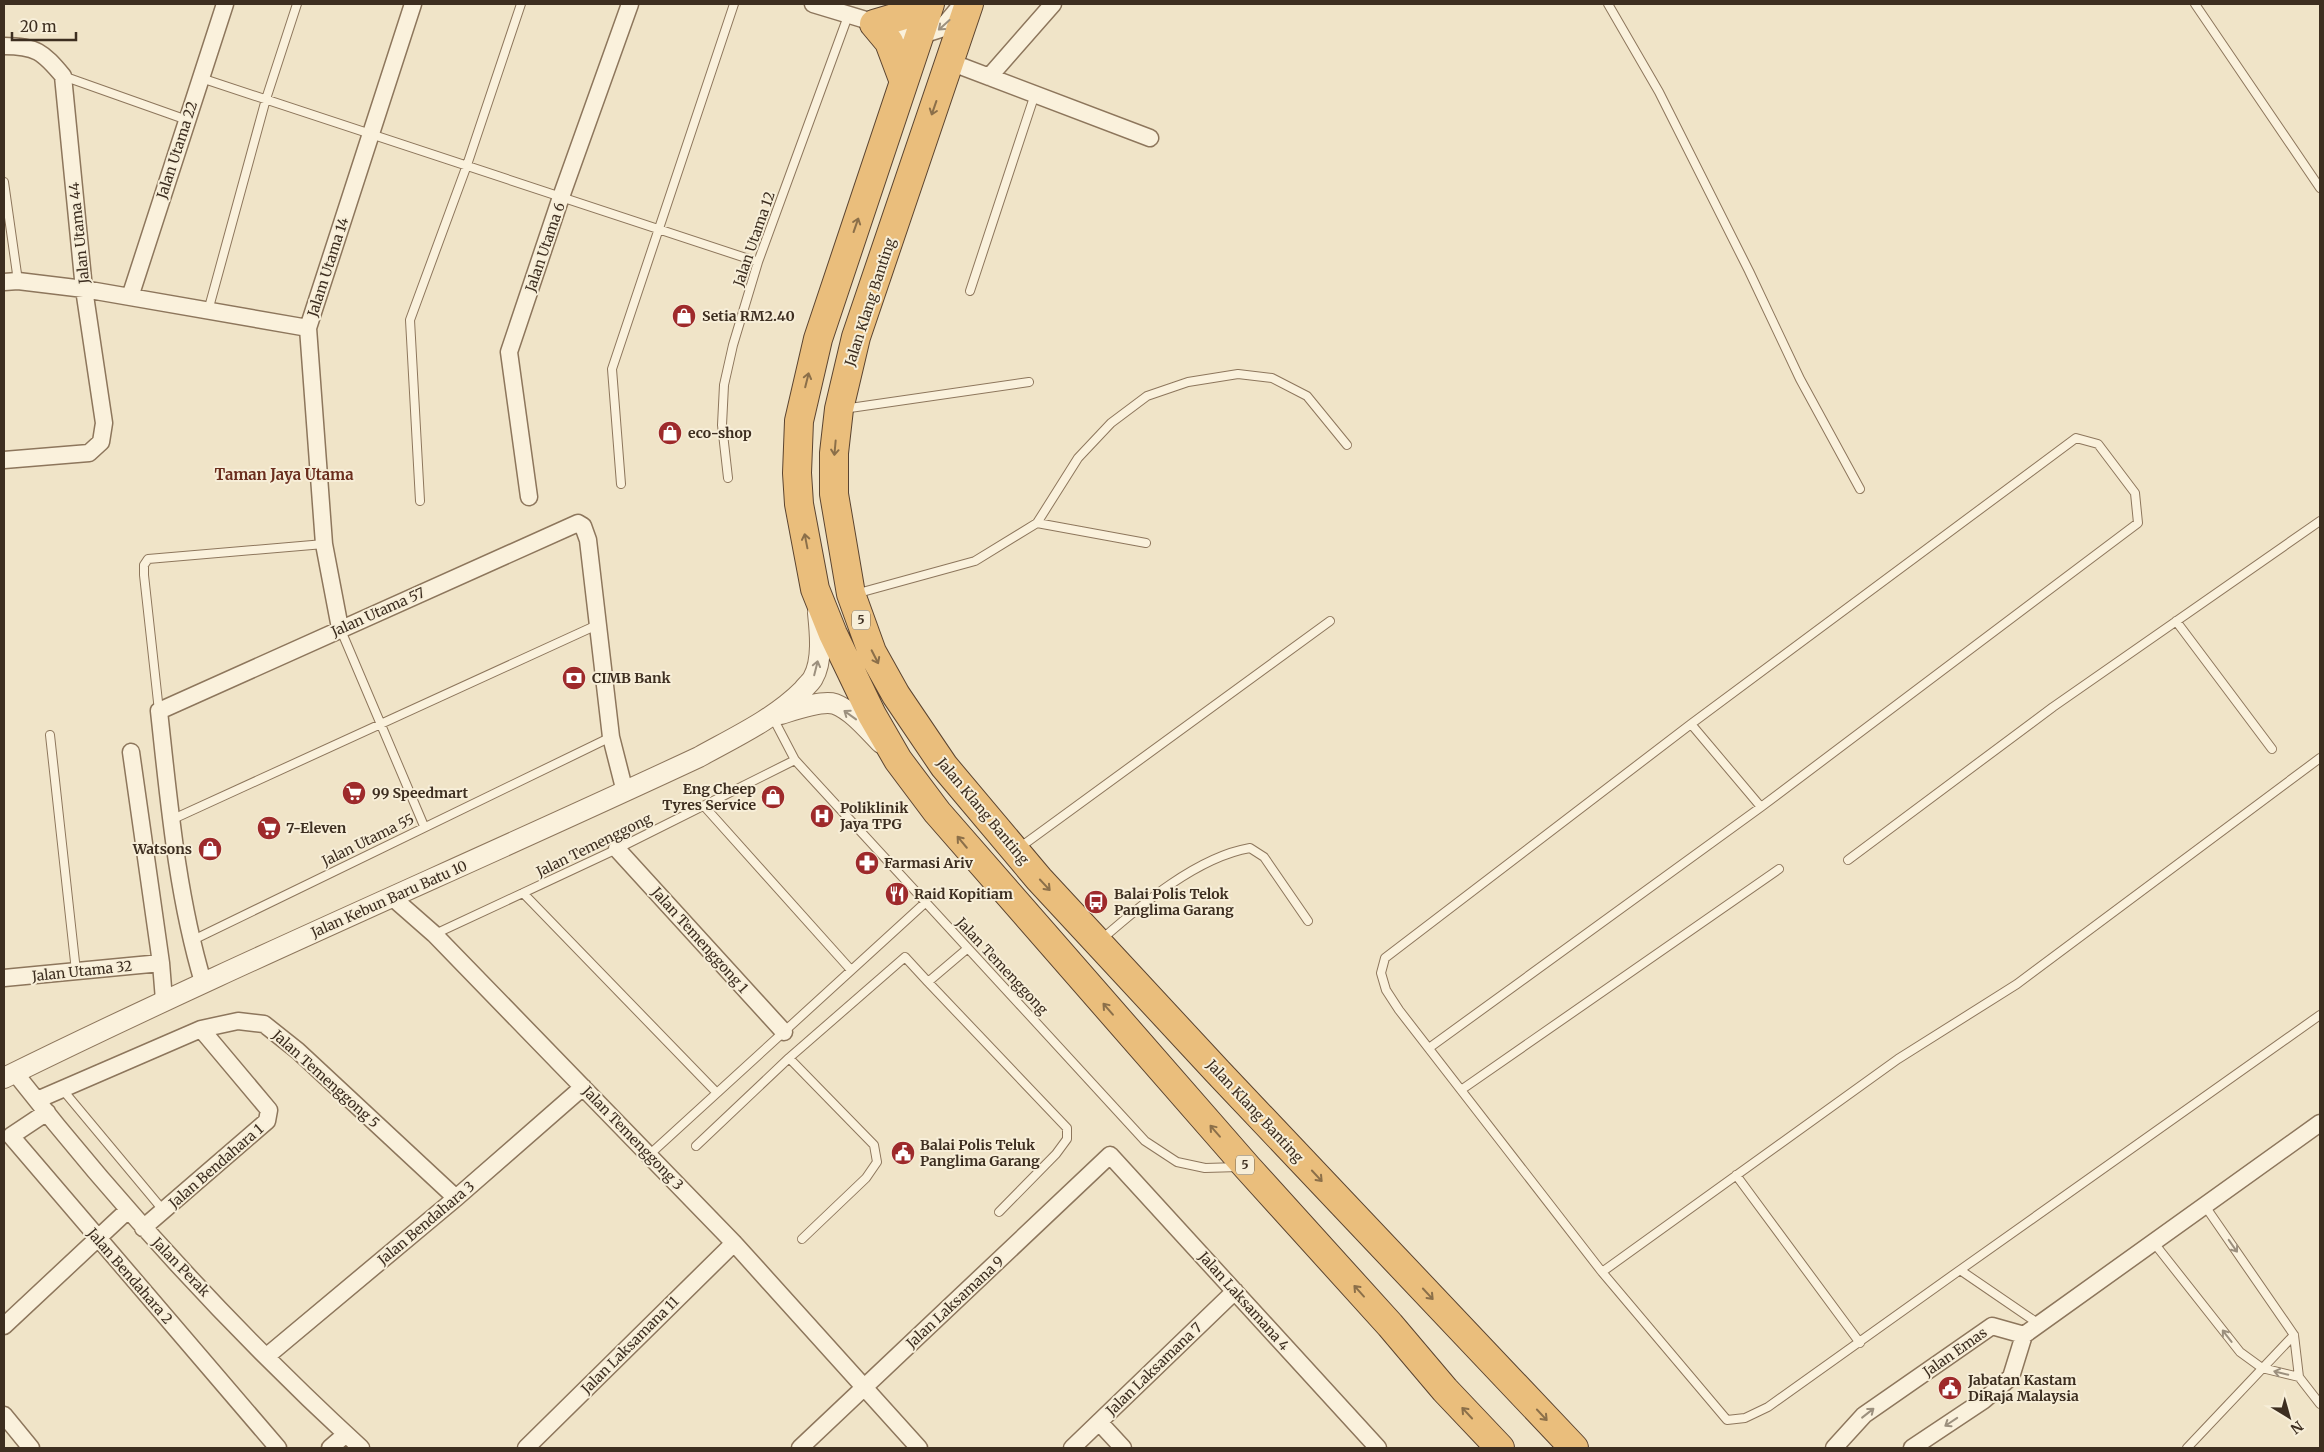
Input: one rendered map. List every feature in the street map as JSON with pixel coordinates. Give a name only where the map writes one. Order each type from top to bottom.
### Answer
[{"type":"highway","points":[[904,82],[889,42],[874,24],[901,16],[916,4]]},
{"type":"highway","name":"5","points":[[930,4],[818,338],[805,388],[800,422],[797,473],[799,504],[816,589],[846,664],[898,760],[937,812],[976,860],[1246,1167],[1390,1325],[1445,1390],[1500,1448]]},
{"type":"highway","name":"Jalan Klang Banting","points":[[969,4],[856,336],[839,409],[834,454],[834,494],[851,594],[872,652],[910,719],[944,766],[1016,851],[1271,1128],[1574,1448]]},
{"type":"street","name":"Jalan Utama 22","points":[[130,297],[225,4]]},
{"type":"street","name":"Jalam Utama 14","points":[[340,628],[324,544],[308,328],[413,4]]},
{"type":"street","name":"Jalan Utama 6","points":[[529,497],[509,352],[561,196],[630,4]]},
{"type":"street","points":[[813,4],[874,24],[919,36],[941,29],[962,4]]},
{"type":"street","points":[[989,77],[1053,4]]},
{"type":"street","points":[[4,46],[25,46],[46,56],[63,76]]},
{"type":"street","points":[[950,62],[1150,138]]},
{"type":"street","name":"Jalan Utama 44","points":[[4,460],[89,454],[101,442],[104,423],[84,289],[63,76]]},
{"type":"street","points":[[11,282],[84,289],[308,328]]},
{"type":"street","name":"Jalan Utama 57","points":[[159,712],[340,628],[578,523],[583,526],[588,540],[596,625]]},
{"type":"street","points":[[772,716],[813,678],[819,656],[821,634],[816,589]]},
{"type":"street","points":[[596,625],[611,737],[625,792]]},
{"type":"street","points":[[772,716],[810,705],[834,704],[854,717],[898,760]]},
{"type":"street","points":[[159,712],[171,820],[191,941],[203,982]]},
{"type":"street","name":"Jalan Kebun Baru Batu 10","points":[[10,1076],[164,1000],[625,792],[699,757],[772,716]]},
{"type":"street","points":[[131,752],[161,963],[164,1000]]},
{"type":"street","name":"Jalan Temenggong 1","points":[[618,849],[784,1032]]},
{"type":"street","name":"Jalan Temenggong 3","points":[[393,898],[434,934],[734,1242],[919,1448]]},
{"type":"street","name":"Jalan Utama 32","points":[[4,978],[161,963]]},
{"type":"street","name":"Jalan Temenggong 5","points":[[42,1106],[62,1089],[200,1029],[238,1021],[264,1024],[298,1051],[456,1198]]},
{"type":"street","name":"Jalan Bendahara 1","points":[[143,1228],[267,1122],[269,1110],[200,1029]]},
{"type":"street","name":"Jalan Perak","points":[[10,1076],[42,1106],[143,1228],[267,1356],[361,1448]]},
{"type":"street","name":"Jalan Bendahara 3","points":[[267,1356],[456,1198],[583,1086]]},
{"type":"street","name":"Jalan Bendahara 2","points":[[42,1106],[11,1136],[278,1448]]},
{"type":"street","points":[[1912,1448],[1984,1400],[2011,1377],[2024,1335],[2320,1123]]},
{"type":"street","name":"Jalan Laksamana 4","points":[[1110,1155],[1378,1448]]},
{"type":"street","name":"Jalan Laksamana 9","points":[[800,1448],[1110,1155]]},
{"type":"street","points":[[4,1326],[128,1210]]},
{"type":"street","name":"Jalan Laksamana 11","points":[[526,1448],[734,1242]]},
{"type":"street","name":"Jalan Laksamana 7","points":[[1072,1448],[1235,1290]]},
{"type":"street","name":"Jalan Emas","points":[[1834,1448],[1864,1415],[1992,1326],[2024,1335]]},
{"type":"street","points":[[4,1415],[31,1448]]},
{"type":"street","points":[[1099,1422],[1123,1448]]},
{"type":"street","points":[[330,1448],[346,1434]]},
{"type":"lane","points":[[208,311],[266,99],[297,4]]},
{"type":"lane","points":[[420,501],[410,320],[467,166],[521,4]]},
{"type":"lane","points":[[621,484],[612,369],[734,4]]},
{"type":"lane","points":[[1608,4],[1659,92],[1749,271],[1800,379],[1860,489]]},
{"type":"lane","points":[[2195,4],[2320,188]]},
{"type":"lane","name":"Jalan Utama 12","points":[[728,478],[722,425],[724,385],[758,262],[848,16]]},
{"type":"lane","points":[[63,76],[187,120]]},
{"type":"lane","points":[[201,78],[758,262]]},
{"type":"lane","points":[[970,292],[1035,94]]},
{"type":"lane","points":[[4,182],[11,282]]},
{"type":"lane","points":[[851,594],[975,561],[1037,523],[1078,458],[1111,423],[1147,396],[1188,382],[1238,374],[1272,378],[1307,396],[1347,445]]},
{"type":"lane","points":[[839,409],[1029,382]]},
{"type":"lane","points":[[1429,1048],[1761,807],[2138,523],[2136,493],[2098,444],[2076,438],[1691,724],[1385,958],[1381,973],[1386,990],[1460,1090],[1602,1272],[1727,1420],[1745,1418],[1768,1408],[2320,1015]]},
{"type":"lane","points":[[1848,860],[2053,707],[2320,521]]},
{"type":"lane","points":[[1037,523],[1146,543]]},
{"type":"lane","points":[[159,712],[144,575],[144,565],[148,559],[324,544]]},
{"type":"lane","points":[[1016,851],[1330,621]]},
{"type":"lane","points":[[2176,621],[2272,750]]},
{"type":"lane","points":[[171,820],[596,625]]},
{"type":"lane","points":[[340,628],[424,826]]},
{"type":"lane","points":[[772,716],[795,760]]},
{"type":"lane","points":[[1691,724],[1761,807]]},
{"type":"lane","points":[[50,735],[76,971]]},
{"type":"lane","name":"Jalan Utama 55","points":[[191,941],[424,826],[611,737]]},
{"type":"lane","points":[[1602,1272],[1898,1059],[2017,984],[2320,758]]},
{"type":"lane","name":"Jalan Temenggong","points":[[434,934],[618,849],[795,760],[1146,1141],[1177,1162],[1205,1168],[1246,1167]]},
{"type":"lane","points":[[704,806],[851,970]]},
{"type":"lane","points":[[1098,942],[1140,906],[1172,883],[1231,851],[1250,848],[1264,857],[1308,921]]},
{"type":"lane","points":[[1460,1090],[1779,869]]},
{"type":"lane","points":[[523,893],[717,1093]]},
{"type":"lane","points":[[649,1154],[926,902]]},
{"type":"lane","points":[[928,982],[968,948]]},
{"type":"lane","points":[[696,1146],[790,1058],[905,957],[1066,1128],[1067,1139],[1056,1154],[998,1212]]},
{"type":"lane","points":[[790,1058],[874,1145],[877,1162],[866,1178],[802,1239]]},
{"type":"lane","points":[[62,1089],[163,1210]]},
{"type":"lane","points":[[1736,1175],[1860,1344]]},
{"type":"lane","points":[[2205,1206],[2294,1335],[2299,1377],[2320,1404]]},
{"type":"lane","points":[[2154,1243],[2240,1352],[2262,1368],[2299,1377]]},
{"type":"lane","points":[[1960,1270],[2039,1324]]},
{"type":"lane","points":[[2187,1448],[2294,1335]]},
{"type":"place","name":"Setia RM2.40","points":[[684,316]]},
{"type":"place","name":"eco-shop","points":[[670,433]]},
{"type":"place","name":"CIMB Bank","points":[[574,678]]},
{"type":"place","name":"99 Speedmart","points":[[354,793]]},
{"type":"place","name":"Eng Cheep Tyres Service","points":[[773,797]]},
{"type":"place","name":"Poliklinik Jaya TPG","points":[[822,816]]},
{"type":"place","name":"7-Eleven","points":[[269,828]]},
{"type":"place","name":"Watsons","points":[[210,849]]},
{"type":"place","name":"Farmasi Ariv","points":[[867,863]]},
{"type":"place","name":"Raid Kopitiam","points":[[897,894]]},
{"type":"place","name":"Balai Polis Telok Panglima Garang","points":[[1096,902]]},
{"type":"place","name":"Balai Polis Teluk Panglima Garang","points":[[903,1153]]},
{"type":"place","name":"Jabatan Kastam DiRaja Malaysia","points":[[1950,1388]]},
{"type":"district","name":"Taman Jaya Utama","points":[[284,475]]}]
